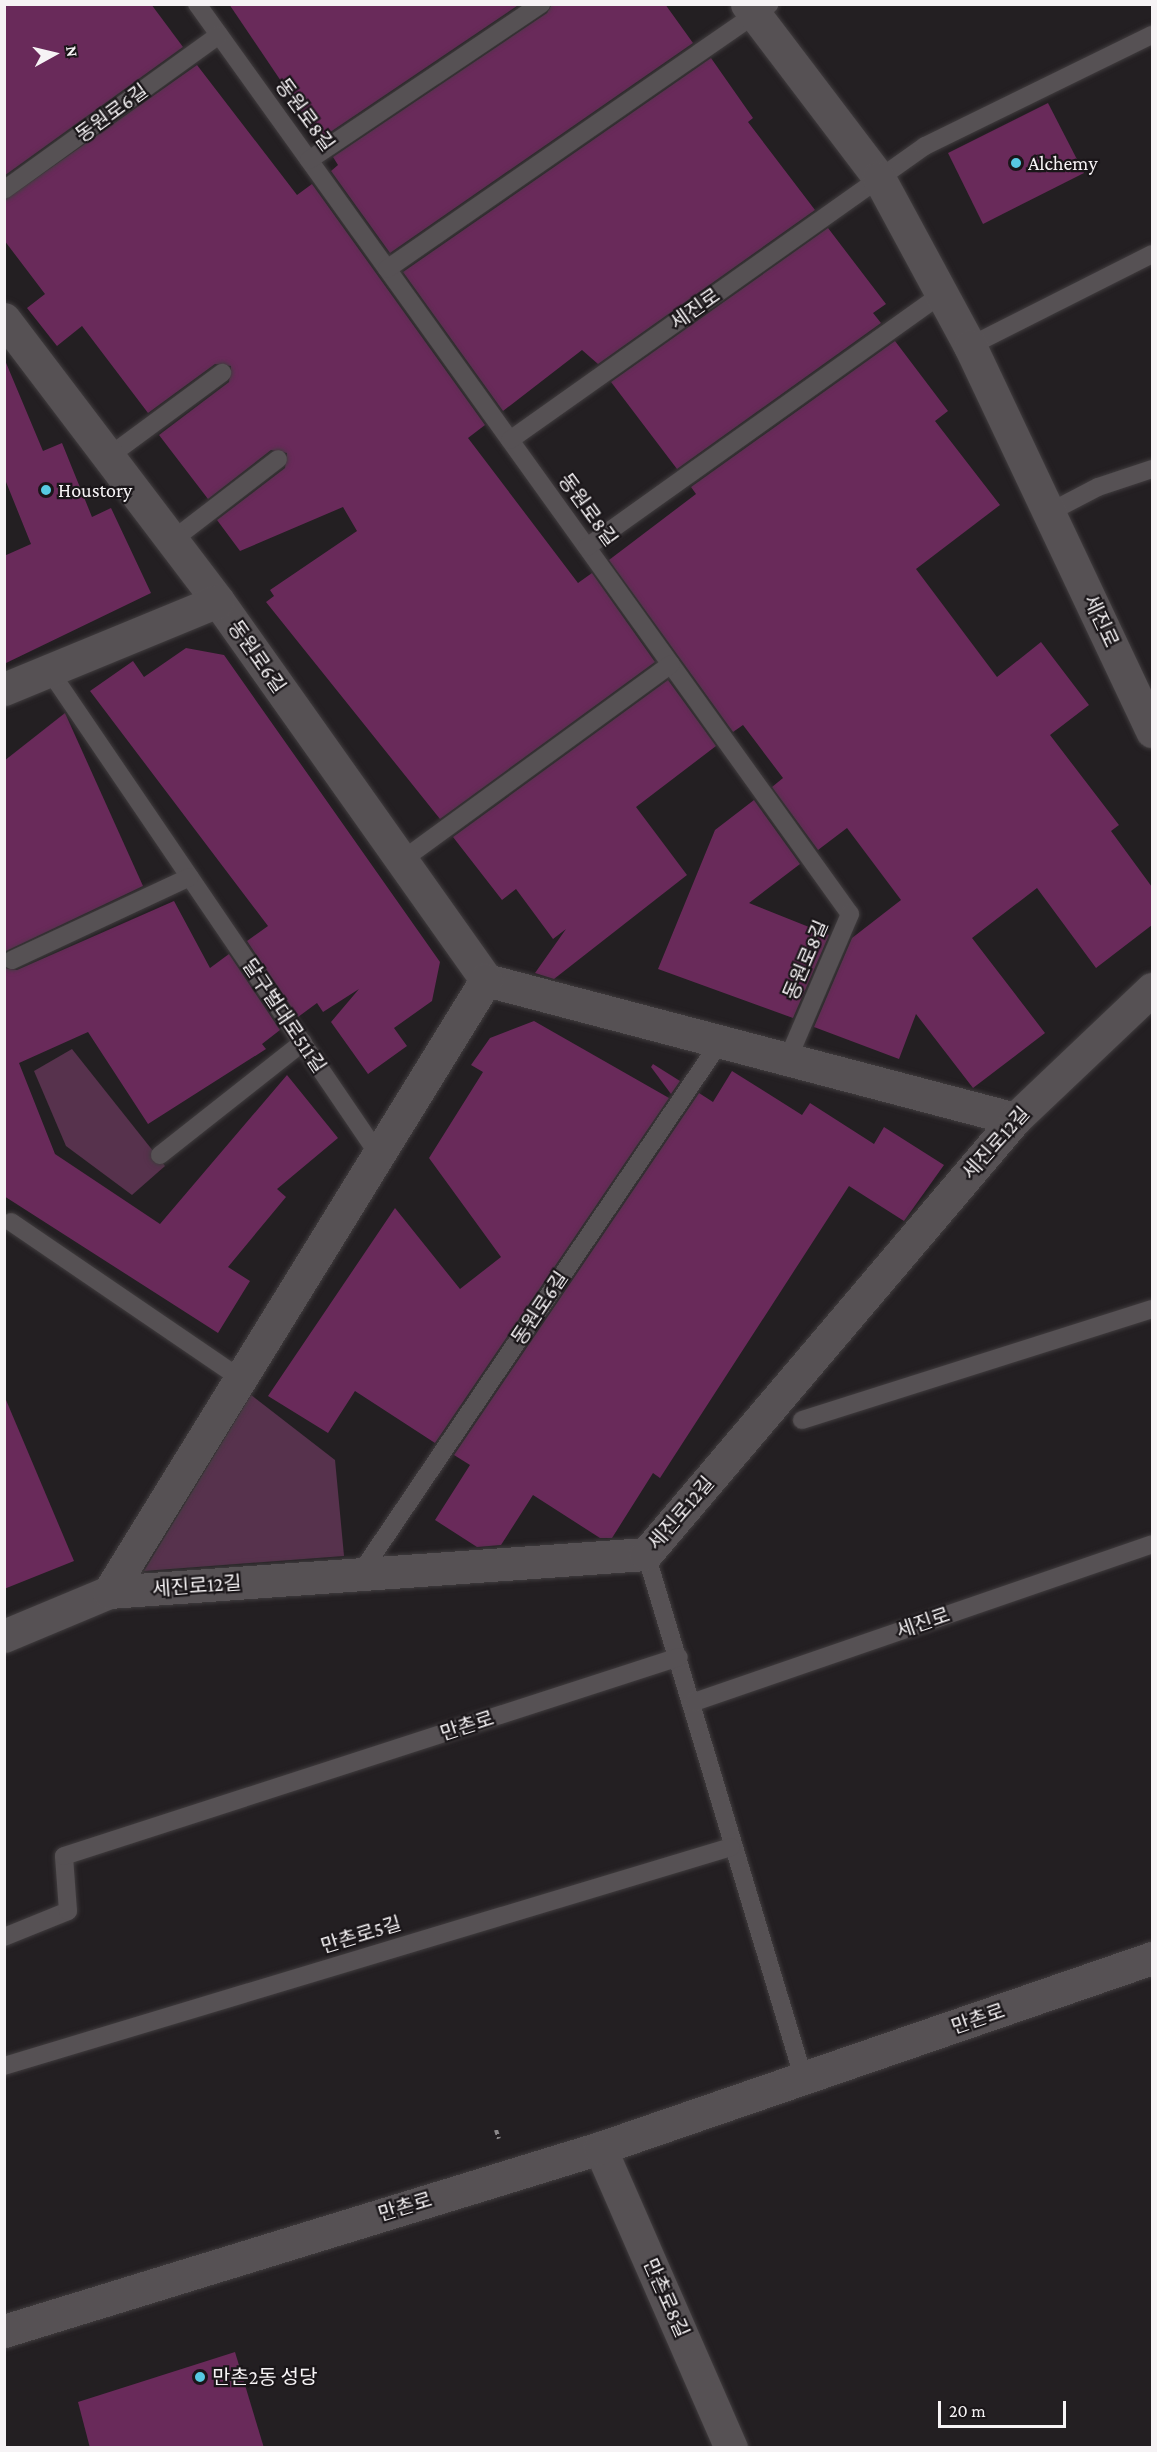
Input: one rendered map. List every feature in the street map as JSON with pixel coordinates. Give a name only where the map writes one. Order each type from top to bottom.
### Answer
[{"type":"street","name":"세진로","points":[[757,7],[879,178],[943,293],[1050,512],[1152,731]]},
{"type":"street","name":"동원로6길","points":[[4,319],[170,542],[218,601],[486,980]]},
{"type":"street","points":[[4,689],[218,601]]},
{"type":"street","points":[[109,1592],[486,980],[1015,1119]]},
{"type":"street","name":"세진로12길","points":[[4,1636],[109,1592],[646,1554],[1015,1119],[1152,989]]},
{"type":"street","name":"만촌로","points":[[4,2331],[600,2148],[804,2080],[1152,1958]]},
{"type":"street","name":"만촌로8길","points":[[600,2148],[731,2448]]},
{"type":"lane","name":"동원로8길","points":[[197,4],[850,914],[788,1059]]},
{"type":"lane","points":[[309,160],[541,4]]},
{"type":"lane","name":"세진로","points":[[387,269],[757,7]]},
{"type":"lane","name":"동원로6길","points":[[4,190],[219,35]]},
{"type":"lane","name":"세진로","points":[[510,440],[925,146],[1152,35]]},
{"type":"lane","points":[[970,346],[1152,254]]},
{"type":"lane","points":[[587,547],[943,293]]},
{"type":"lane","points":[[108,457],[222,373]]},
{"type":"lane","points":[[170,542],[278,459]]},
{"type":"lane","points":[[1050,512],[1098,487],[1152,469]]},
{"type":"lane","points":[[400,861],[671,664]]},
{"type":"lane","name":"달구벌대로511길","points":[[49,670],[378,1154]]},
{"type":"lane","points":[[12,960],[190,878]]},
{"type":"lane","points":[[160,1155],[303,1042]]},
{"type":"lane","name":"동원로6길","points":[[360,1575],[720,1042]]},
{"type":"lane","points":[[11,1222],[240,1378]]},
{"type":"lane","points":[[802,1420],[1152,1309]]},
{"type":"lane","name":"세진로","points":[[694,1702],[1152,1544]]},
{"type":"lane","points":[[646,1554],[694,1702],[731,1847],[804,2080]]},
{"type":"lane","name":"만촌로","points":[[4,1937],[68,1911],[64,1856],[679,1657]]},
{"type":"lane","name":"만촌로5길","points":[[4,2066],[731,1847]]},
{"type":"shaded area","points":[[72,1049],[165,1166],[132,1195],[66,1146],[34,1071]]},
{"type":"shaded area","points":[[251,1395],[335,1460],[344,1556],[144,1571]]},
{"type":"building","points":[[4,4],[151,4],[183,47],[4,176]]},
{"type":"building","points":[[229,4],[520,4],[320,139]]},
{"type":"building","points":[[552,4],[665,4],[693,43],[390,253],[331,171],[338,165],[333,157],[547,13]]},
{"type":"building","points":[[711,58],[753,118],[748,122],[815,210],[598,364],[582,350],[503,411],[403,272]]},
{"type":"building","points":[[197,65],[297,195],[312,184],[485,425],[468,438],[578,583],[592,573],[655,662],[440,819],[266,602],[274,596],[270,590],[357,531],[343,507],[240,551],[217,520],[285,468],[287,453],[271,450],[208,499],[159,435],[229,382],[231,366],[215,364],[148,413],[82,326],[57,346],[27,308],[45,294],[4,240],[4,201]]},
{"type":"building","name":"Alchemy","points":[[1048,103],[1084,173],[983,224],[948,153]]},
{"type":"building","points":[[828,228],[886,304],[873,313],[881,323],[677,469],[611,382]]},
{"type":"building","points":[[895,341],[948,411],[935,421],[1000,505],[916,569],[997,677],[1041,642],[1089,705],[1050,735],[1119,825],[1111,831],[1152,887],[1152,925],[1096,968],[1037,888],[972,938],[1045,1033],[973,1088],[916,1014],[899,1059],[814,1027],[852,938],[901,900],[847,828],[818,850],[772,787],[783,778],[743,725],[733,732],[609,560],[696,494],[691,487]]},
{"type":"building","points":[[4,358],[43,451],[62,443],[92,517],[111,508],[151,593],[4,664],[4,556],[31,544],[4,477]]},
{"type":"building","points":[[186,648],[224,655],[440,962],[432,1001],[394,1028],[407,1046],[368,1074],[331,1022],[359,989],[323,1012],[317,1003],[298,1017],[247,941],[268,926],[90,691],[133,661],[144,677]]},
{"type":"building","points":[[668,680],[716,746],[636,807],[687,875],[554,979],[535,973],[566,929],[553,939],[516,889],[502,900],[453,837]]},
{"type":"building","points":[[65,713],[143,886],[4,952],[4,761]]},
{"type":"building","points":[[754,800],[800,864],[749,903],[829,935],[793,1018],[658,969],[715,830]]},
{"type":"building","points":[[174,901],[210,968],[229,954],[280,1030],[262,1044],[266,1049],[148,1124],[88,1032],[19,1063],[55,1154],[160,1224],[287,1075],[338,1138],[277,1189],[286,1197],[228,1267],[250,1281],[218,1333],[4,1196],[4,968],[17,970]]},
{"type":"building","points":[[534,1021],[669,1098],[435,1443],[355,1391],[328,1433],[268,1396],[395,1208],[460,1289],[501,1257],[429,1158],[483,1072],[471,1065],[490,1038]]},
{"type":"building","points":[[653,1064],[680,1081],[671,1094],[651,1067]]},
{"type":"building","points":[[732,1071],[802,1115],[810,1103],[874,1144],[884,1127],[944,1165],[904,1221],[849,1186],[660,1478],[653,1473],[612,1538],[600,1538],[533,1495],[501,1545],[477,1547],[435,1520],[470,1465],[454,1455],[699,1093],[713,1102]]},
{"type":"building","points":[[6,1400],[74,1561],[4,1589],[4,1401]]},
{"type":"building","name":"만촌2동 성당","points":[[235,2352],[264,2448],[90,2448],[78,2402]]},
{"type":"place","name":"Alchemy","points":[[1016,163]]},
{"type":"place","name":"Houstory","points":[[46,490]]},
{"type":"place","name":"만촌2동 성당","points":[[200,2377]]}]
